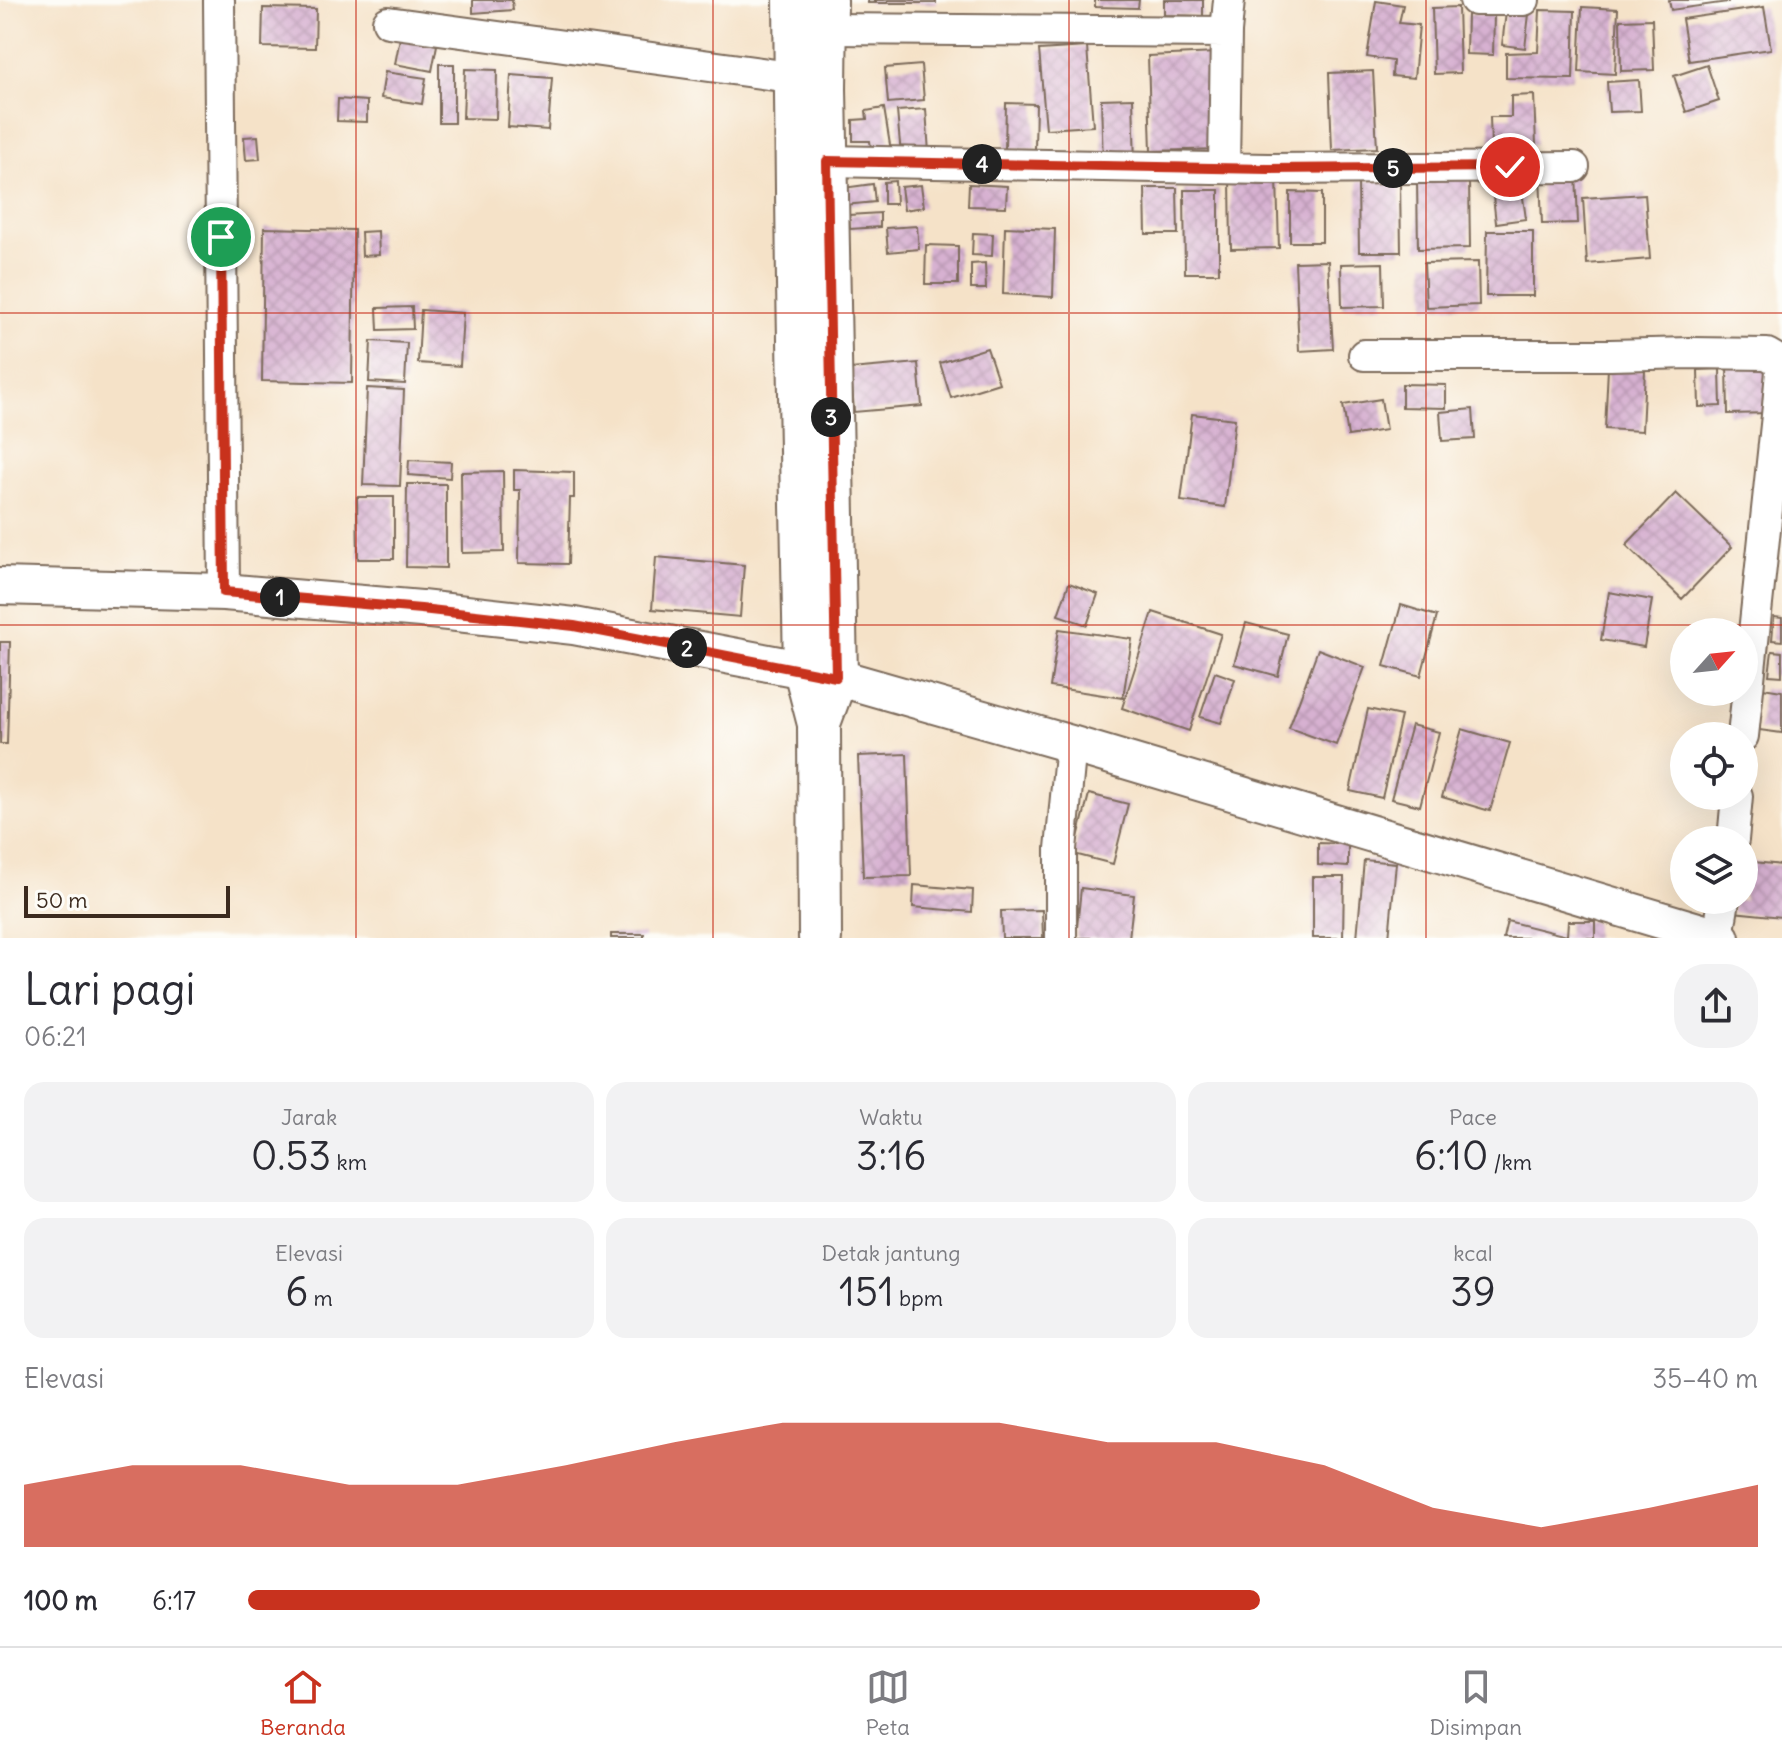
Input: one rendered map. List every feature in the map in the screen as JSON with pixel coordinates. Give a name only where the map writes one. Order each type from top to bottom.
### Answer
[{"type":"main road","points":[[795,0],[798,300],[821,673]]},
{"type":"main road","points":[[820,938],[826,14]]},
{"type":"street","points":[[219,0],[224,592]]},
{"type":"street","points":[[1224,168],[1229,0]]},
{"type":"street","points":[[1475,0],[1524,0]]},
{"type":"street","points":[[826,14],[1226,32]]},
{"type":"street","points":[[388,22],[797,78]]},
{"type":"street","points":[[827,161],[1224,168],[1574,167]]},
{"type":"street","points":[[1364,355],[1767,354],[1779,361],[1778,406],[1744,722]]},
{"type":"street","points":[[0,586],[224,592],[421,609],[574,626],[821,673],[1071,744],[1719,938],[1722,914]]},
{"type":"street","points":[[1061,938],[1061,849],[1071,744]]},
{"type":"building","points":[[473,0],[512,0],[513,10],[473,13]]},
{"type":"building","points":[[868,0],[936,0],[936,3],[868,3]]},
{"type":"building","points":[[1095,0],[1139,0],[1138,8],[1095,7]]},
{"type":"building","points":[[1164,0],[1203,0],[1203,16],[1164,15]]},
{"type":"building","points":[[1669,0],[1728,0],[1728,2],[1671,10]]},
{"type":"building","points":[[1376,1],[1403,5],[1399,23],[1419,25],[1414,78],[1392,76],[1393,61],[1367,57]]},
{"type":"building","points":[[1458,7],[1460,73],[1434,74],[1432,8]]},
{"type":"building","points":[[1582,7],[1618,9],[1615,74],[1579,72]]},
{"type":"building","points":[[1764,7],[1771,49],[1689,61],[1682,19]]},
{"type":"building","points":[[263,8],[316,9],[315,48],[262,47]]},
{"type":"building","points":[[1540,10],[1575,11],[1573,79],[1506,78],[1506,53],[1538,52]]},
{"type":"building","points":[[1506,12],[1529,14],[1525,48],[1502,45]]},
{"type":"building","points":[[1467,14],[1494,15],[1493,55],[1466,54]]},
{"type":"building","points":[[1652,19],[1654,70],[1621,71],[1620,20]]},
{"type":"building","points":[[400,38],[437,45],[432,71],[395,64]]},
{"type":"building","points":[[1087,47],[1093,126],[1046,129],[1039,50]]},
{"type":"building","points":[[1217,53],[1220,149],[1151,151],[1148,56]]},
{"type":"building","points":[[439,64],[454,64],[454,123],[439,123]]},
{"type":"building","points":[[921,65],[924,100],[888,103],[885,68]]},
{"type":"building","points":[[1707,65],[1719,101],[1686,112],[1674,76]]},
{"type":"building","points":[[465,69],[497,70],[496,119],[463,118]]},
{"type":"building","points":[[1373,71],[1377,148],[1332,150],[1329,73]]},
{"type":"building","points":[[385,72],[426,78],[422,104],[381,98]]},
{"type":"building","points":[[511,75],[552,78],[548,130],[508,127]]},
{"type":"building","points":[[1639,80],[1641,111],[1609,112],[1607,82]]},
{"type":"building","points":[[1534,95],[1536,145],[1491,146],[1490,117],[1511,117],[1511,96]]},
{"type":"building","points":[[1133,98],[1135,164],[1103,164],[1101,99]]},
{"type":"building","points":[[338,99],[367,101],[367,122],[337,121]]},
{"type":"building","points":[[1006,103],[1036,104],[1035,149],[1005,149]]},
{"type":"building","points":[[884,108],[891,151],[872,154],[870,141],[853,141],[853,120],[867,119],[866,111]]},
{"type":"building","points":[[926,109],[929,153],[901,155],[897,111]]},
{"type":"building","points":[[258,136],[260,159],[246,160],[244,137]]},
{"type":"building","points":[[1576,172],[1578,223],[1542,224],[1540,173]]},
{"type":"building","points":[[1277,178],[1279,248],[1231,249],[1230,179]]},
{"type":"building","points":[[1469,179],[1470,248],[1418,249],[1417,180]]},
{"type":"building","points":[[895,181],[896,204],[884,204],[884,182]]},
{"type":"building","points":[[1358,181],[1400,181],[1401,252],[1359,252]]},
{"type":"building","points":[[1521,183],[1526,219],[1496,223],[1492,187]]},
{"type":"building","points":[[873,184],[875,202],[845,205],[843,188]]},
{"type":"building","points":[[969,184],[1007,186],[1006,207],[968,206]]},
{"type":"building","points":[[921,185],[924,207],[904,210],[901,187]]},
{"type":"building","points":[[1145,188],[1177,188],[1178,234],[1146,234]]},
{"type":"building","points":[[1184,190],[1219,190],[1219,273],[1185,273]]},
{"type":"building","points":[[1290,192],[1322,193],[1322,242],[1290,242]]},
{"type":"building","points":[[1645,194],[1650,259],[1587,264],[1583,198]]},
{"type":"building","points":[[880,213],[880,227],[850,229],[849,215]]},
{"type":"building","points":[[917,226],[919,249],[888,252],[886,228]]},
{"type":"building","points":[[1005,227],[1055,229],[1053,297],[1003,294]]},
{"type":"building","points":[[264,228],[354,230],[352,383],[262,381]]},
{"type":"building","points":[[378,231],[379,255],[362,256],[361,232]]},
{"type":"building","points":[[1487,231],[1533,231],[1533,296],[1486,296]]},
{"type":"building","points":[[973,233],[993,234],[992,256],[972,255]]},
{"type":"building","points":[[926,245],[958,246],[958,284],[925,284]]},
{"type":"building","points":[[1328,261],[1333,349],[1299,351],[1295,262]]},
{"type":"building","points":[[1478,262],[1479,305],[1426,307],[1424,263]]},
{"type":"building","points":[[985,263],[986,289],[971,289],[971,264]]},
{"type":"building","points":[[1383,263],[1384,306],[1342,307],[1341,264]]},
{"type":"building","points":[[412,307],[413,329],[378,330],[377,308]]},
{"type":"building","points":[[421,310],[463,313],[460,366],[418,363]]},
{"type":"building","points":[[371,341],[407,343],[405,384],[369,382]]},
{"type":"building","points":[[987,348],[999,383],[951,398],[940,363]]},
{"type":"building","points":[[918,363],[922,406],[854,412],[851,369]]},
{"type":"building","points":[[1769,363],[1771,413],[1728,414],[1727,364]]},
{"type":"building","points":[[1608,368],[1645,370],[1642,431],[1605,429]]},
{"type":"building","points":[[1720,369],[1721,406],[1699,407],[1698,370]]},
{"type":"building","points":[[1402,384],[1446,385],[1446,408],[1402,407]]},
{"type":"building","points":[[367,388],[404,390],[400,486],[363,485]]},
{"type":"building","points":[[1381,399],[1386,430],[1348,436],[1343,405]]},
{"type":"building","points":[[1473,409],[1475,439],[1442,441],[1440,412]]},
{"type":"building","points":[[1192,414],[1235,419],[1225,507],[1181,501]]},
{"type":"building","points":[[409,460],[451,462],[450,478],[408,475]]},
{"type":"building","points":[[514,470],[574,472],[568,564],[519,563],[520,490],[514,490]]},
{"type":"building","points":[[503,471],[504,552],[462,553],[461,472]]},
{"type":"building","points":[[407,484],[446,484],[446,568],[406,567]]},
{"type":"building","points":[[1676,493],[1732,547],[1682,599],[1626,545]]},
{"type":"building","points":[[357,497],[394,497],[394,559],[358,559]]},
{"type":"building","points":[[656,557],[744,565],[740,617],[652,609]]},
{"type":"building","points":[[1069,583],[1098,594],[1087,625],[1058,615]]},
{"type":"building","points":[[1609,592],[1652,600],[1644,647],[1601,640]]},
{"type":"building","points":[[1401,605],[1437,616],[1421,676],[1384,666]]},
{"type":"building","points":[[1153,612],[1221,634],[1189,731],[1122,708]]},
{"type":"building","points":[[1774,617],[1782,618],[1782,641],[1772,640]]},
{"type":"building","points":[[1246,623],[1288,634],[1278,676],[1234,664]]},
{"type":"building","points":[[1059,629],[1132,639],[1123,698],[1050,687]]},
{"type":"building","points":[[0,642],[10,642],[7,744],[0,744]]},
{"type":"building","points":[[1318,649],[1365,667],[1336,745],[1289,728]]},
{"type":"building","points":[[1772,651],[1782,652],[1782,676],[1769,675]]},
{"type":"building","points":[[1215,672],[1235,679],[1221,723],[1200,717]]},
{"type":"building","points":[[1763,688],[1782,691],[1782,733],[1759,730]]},
{"type":"building","points":[[1368,709],[1401,716],[1382,798],[1350,791]]},
{"type":"building","points":[[1411,725],[1439,732],[1420,806],[1391,799]]},
{"type":"building","points":[[1462,729],[1510,743],[1490,811],[1442,797]]},
{"type":"building","points":[[907,754],[911,876],[863,877],[858,756]]},
{"type":"building","points":[[1089,794],[1128,804],[1113,864],[1074,854]]},
{"type":"building","points":[[1318,843],[1348,844],[1348,867],[1318,865]]},
{"type":"building","points":[[1364,860],[1396,863],[1389,938],[1357,938]]},
{"type":"building","points":[[1758,862],[1782,865],[1782,917],[1753,914],[1758,914]]},
{"type":"building","points":[[1313,877],[1344,877],[1343,938],[1313,938]]},
{"type":"building","points":[[914,885],[973,890],[972,912],[913,907]]},
{"type":"building","points":[[1081,888],[1134,895],[1129,938],[1076,938]]},
{"type":"building","points":[[1042,910],[1043,938],[1002,938],[1001,911]]},
{"type":"building","points":[[1507,921],[1567,936],[1568,921],[1595,921],[1595,938],[1503,938]]},
{"type":"building","points":[[611,934],[644,934],[644,938],[611,938]]},
{"type":"route","points":[[221,237],[224,592],[574,626],[836,677],[827,161],[1268,169],[1510,167]]}]
